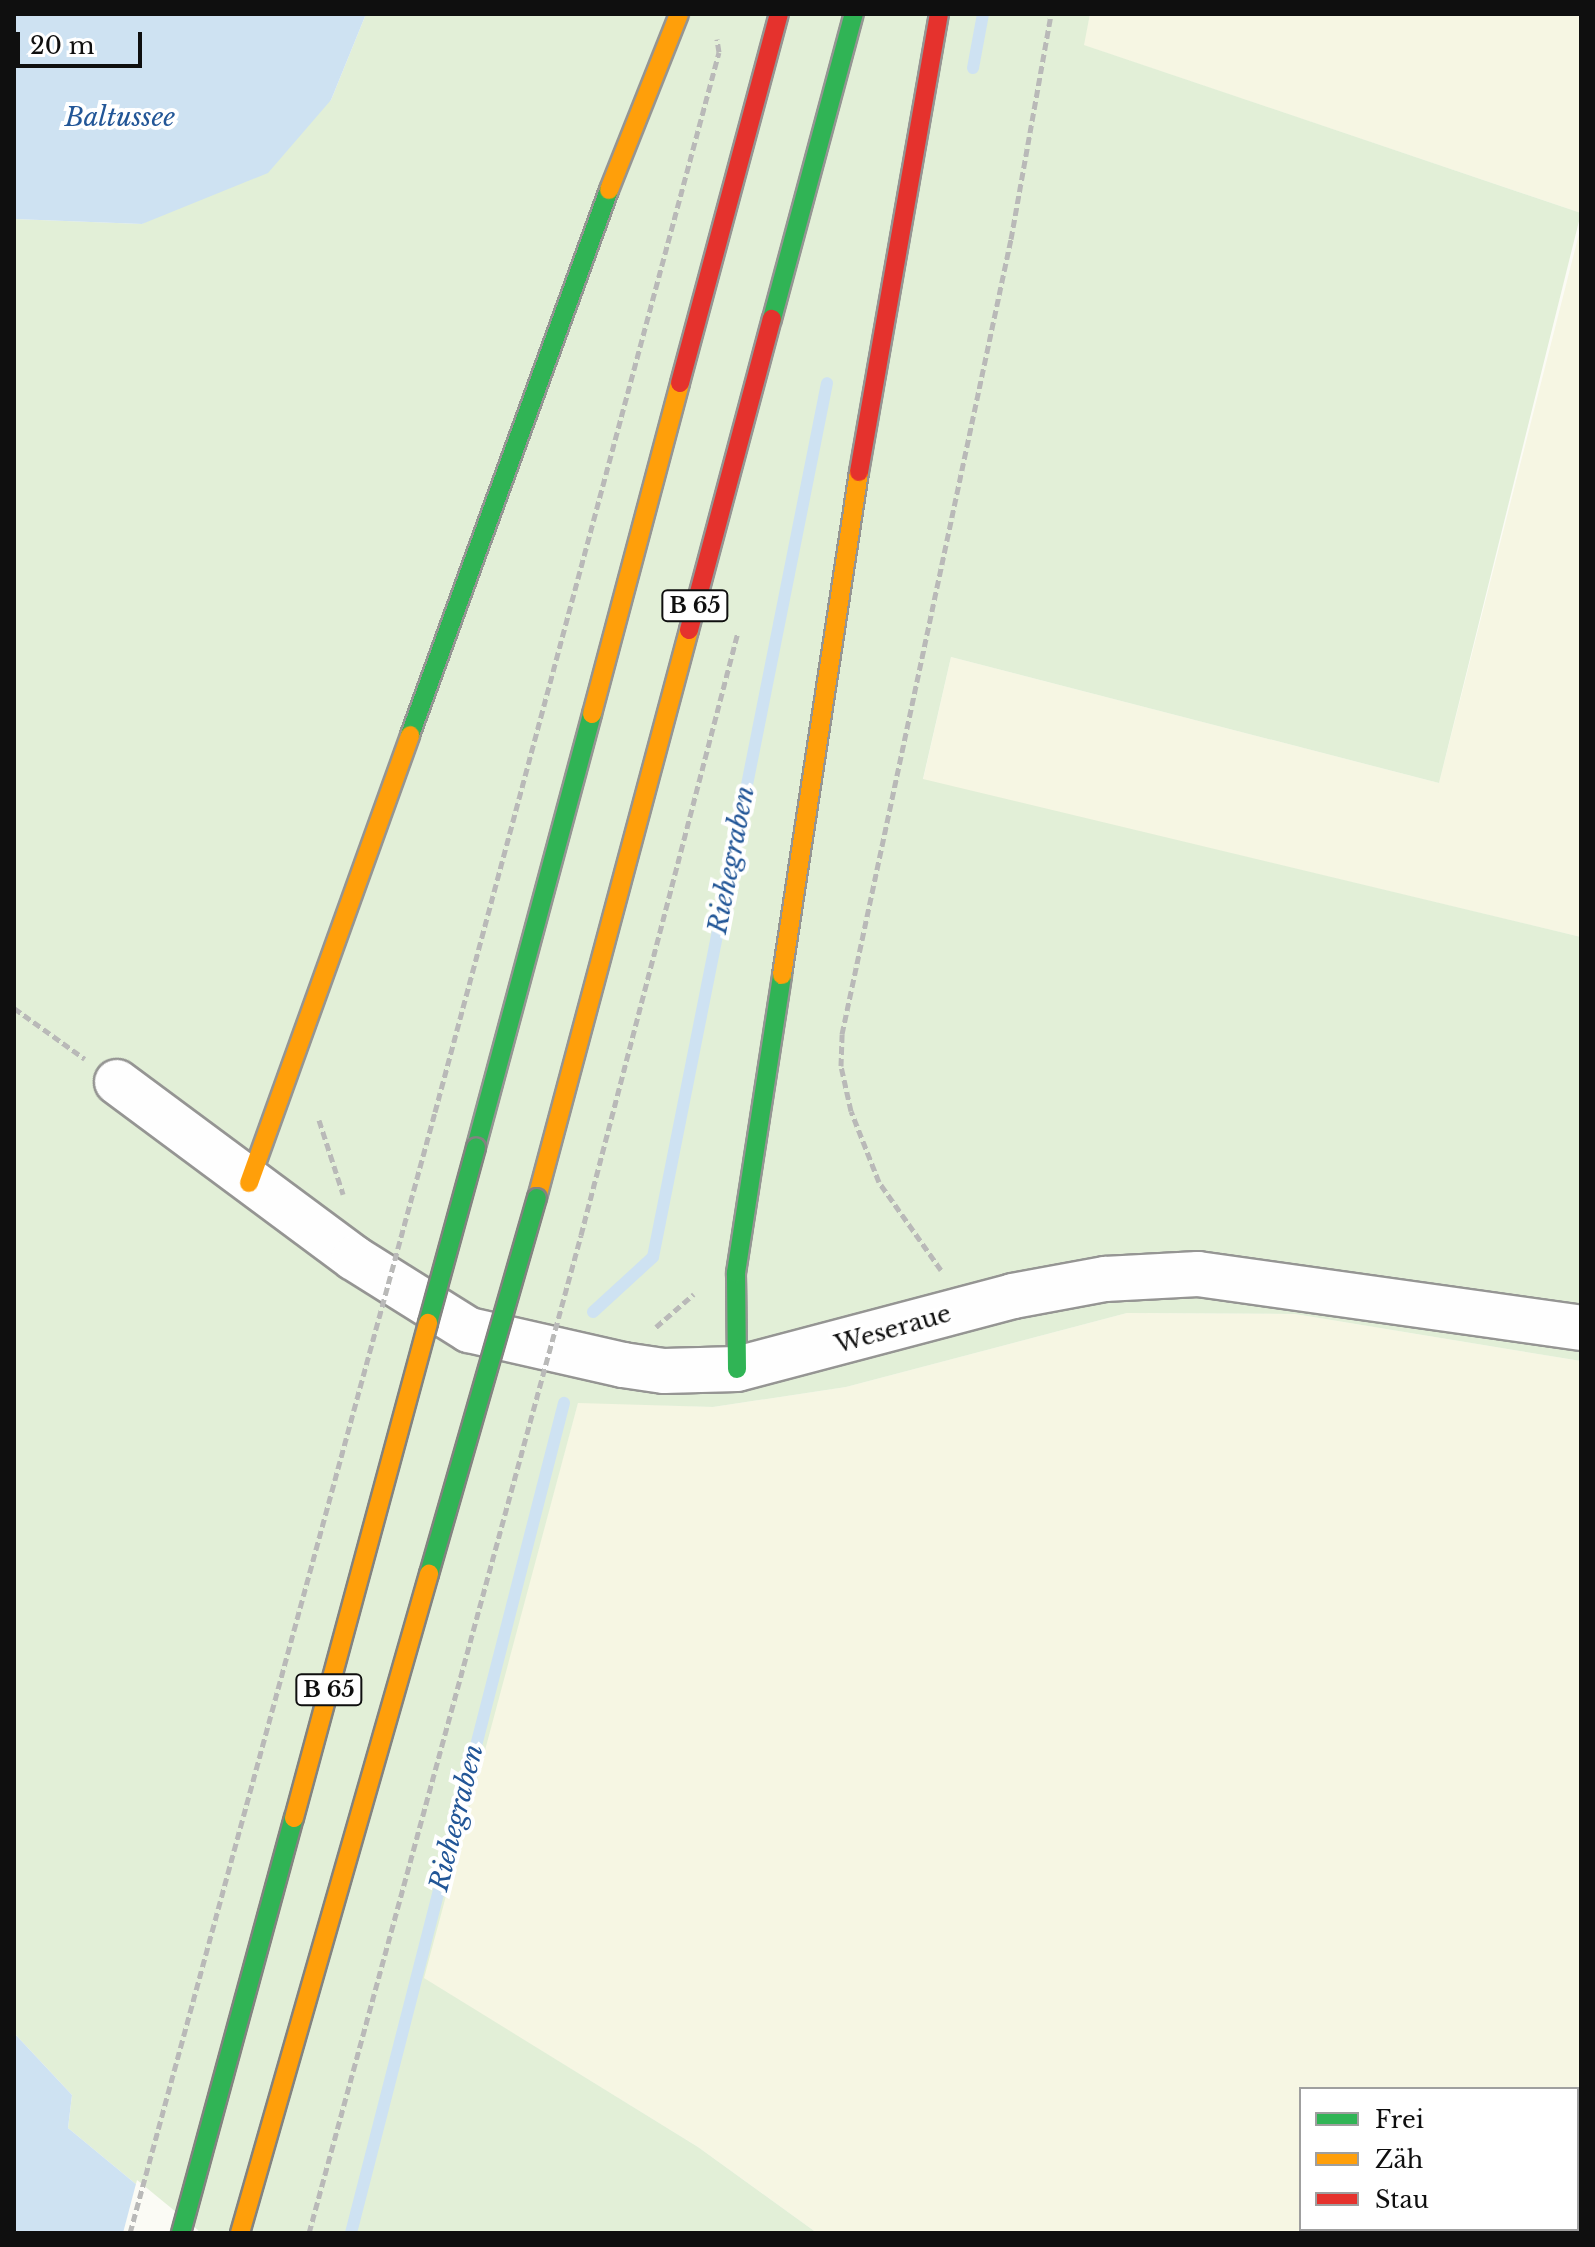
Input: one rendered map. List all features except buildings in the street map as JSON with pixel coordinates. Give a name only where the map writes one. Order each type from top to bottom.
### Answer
[{"type":"highway","points":[[249,1183],[585,250],[679,14]]},
{"type":"highway","name":"B 65","points":[[181,2233],[779,14]]},
{"type":"highway","name":"B 65","points":[[240,2233],[537,1198],[854,14]]},
{"type":"highway","points":[[737,1369],[738,1257],[874,376],[939,14]]},
{"type":"street","name":"Weseraue","points":[[117,1082],[354,1258],[469,1330],[623,1365],[664,1371],[737,1369],[968,1308],[1105,1279],[1198,1274],[1581,1328]]},
{"type":"path","points":[[968,1308],[879,1182],[851,1111],[841,1066],[842,1034],[1011,239],[1051,14]]},
{"type":"path","points":[[130,2233],[719,52],[716,39],[710,39]]},
{"type":"path","points":[[309,2233],[581,1235],[740,623]]},
{"type":"path","points":[[14,1008],[117,1082]]},
{"type":"green space","points":[[366,14],[1090,14],[1084,45],[1581,213],[1439,783],[951,657],[923,779],[1581,937],[1581,1361],[1295,1314],[1127,1313],[846,1387],[713,1407],[578,1403],[424,1978],[698,2147],[817,2233],[195,2233],[68,2128],[72,2095],[14,2033],[14,219],[142,224],[331,100]]},
{"type":"green space","points":[[1090,14],[1581,14],[1581,213],[1083,45]]},
{"type":"green space","points":[[1581,226],[1581,937],[923,780],[951,657],[1439,783]]},
{"type":"green space","points":[[1127,1313],[1295,1314],[1581,1361],[1581,2233],[817,2233],[698,2147],[423,1978],[578,1402],[713,1407],[846,1387]]},
{"type":"water","name":"Baltussee","points":[[14,14],[366,14],[331,100],[268,173],[142,224],[14,219]]},
{"type":"water","points":[[14,2033],[72,2095],[68,2128],[195,2233],[14,2233]]},
{"type":"pier","points":[[137,2180],[198,2230],[199,2233],[123,2233]]},
{"type":"waterway","name":"Riehegraben","points":[[973,68],[983,14]]},
{"type":"waterway","name":"Riehegraben","points":[[593,1312],[653,1257],[827,383]]},
{"type":"waterway","name":"Riehegraben","points":[[351,2233],[564,1403]]},
{"type":"traffic: fast","points":[[772,319],[854,14]]},
{"type":"traffic: fast","points":[[410,735],[609,190]]},
{"type":"traffic: fast","points":[[476,1147],[592,714]]},
{"type":"traffic: fast","points":[[737,1369],[736,1273],[782,975]]},
{"type":"traffic: fast","points":[[428,1323],[476,1147]]},
{"type":"traffic: fast","points":[[429,1574],[537,1198]]},
{"type":"traffic: fast","points":[[181,2233],[294,1818]]},
{"type":"traffic: slow","points":[[609,190],[679,14]]},
{"type":"traffic: slow","points":[[592,714],[680,383]]},
{"type":"traffic: slow","points":[[782,975],[859,472]]},
{"type":"traffic: slow","points":[[537,1198],[689,630]]},
{"type":"traffic: slow","points":[[249,1183],[410,735]]},
{"type":"traffic: slow","points":[[294,1818],[428,1323]]},
{"type":"traffic: slow","points":[[240,2233],[429,1574]]},
{"type":"traffic: jam","points":[[680,383],[779,14]]},
{"type":"traffic: jam","points":[[859,472],[939,14]]},
{"type":"traffic: jam","points":[[689,630],[772,319]]}]
